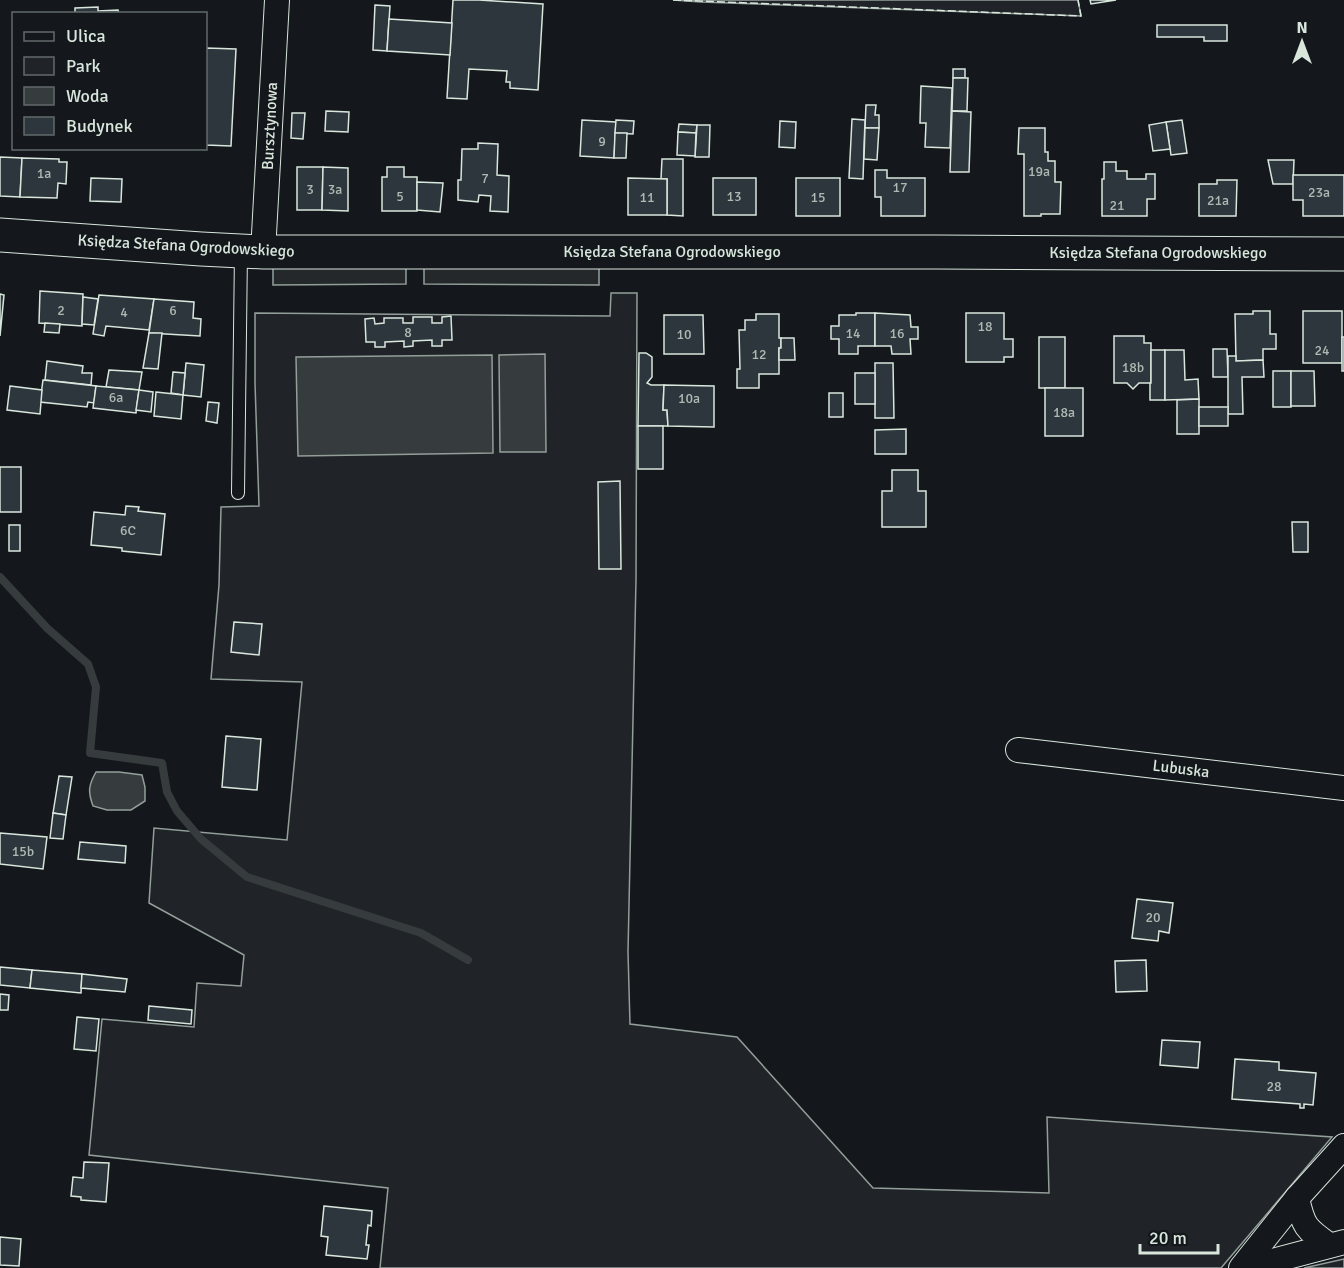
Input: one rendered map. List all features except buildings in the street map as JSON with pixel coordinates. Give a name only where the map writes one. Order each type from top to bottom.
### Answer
[{"type":"street","name":"Bursztynowa","points":[[252,251],[277,0]]},
{"type":"street","name":"Księdza Stefana Ogrodowskiego","points":[[0,235],[252,251],[1344,254]]},
{"type":"street","name":"Lubuska","points":[[1018,750],[1344,788]]},
{"type":"street","points":[[1241,1268],[1297,1198],[1344,1146]]},
{"type":"street","points":[[1297,1198],[1302,1220],[1311,1232],[1336,1244]]},
{"type":"street","points":[[1246,1268],[1336,1244]]},
{"type":"lane","points":[[238,493],[252,251]]},
{"type":"green space","points":[[673,0],[1078,0],[1081,16],[701,2]]},
{"type":"green space","points":[[611,293],[637,293],[636,580],[628,952],[630,1024],[737,1037],[873,1188],[1049,1193],[1047,1117],[1332,1137],[1221,1268],[380,1268],[388,1188],[89,1155],[102,1019],[194,1027],[197,983],[241,986],[244,955],[149,903],[154,828],[287,840],[302,682],[211,679],[219,585],[221,507],[259,506],[255,313],[610,316]]},
{"type":"green space","points":[[1344,1259],[1344,1268],[1304,1268]]},
{"type":"shaded area","points":[[406,267],[406,284],[273,285],[273,268]]},
{"type":"shaded area","points":[[424,267],[599,268],[599,285],[424,284]]},
{"type":"water","points":[[545,354],[546,452],[500,452],[499,355]]},
{"type":"water","points":[[492,355],[493,453],[298,456],[296,357]]},
{"type":"water","points":[[96,772],[142,775],[145,801],[131,810],[107,810],[93,806],[90,789]]},
{"type":"waterway","points":[[0,577],[47,628],[88,664],[96,687],[90,753],[162,763],[167,792],[177,811],[201,839],[247,877],[421,933],[468,960]]},
{"type":"fence","points":[[673,0],[1081,16],[1078,0]]}]
